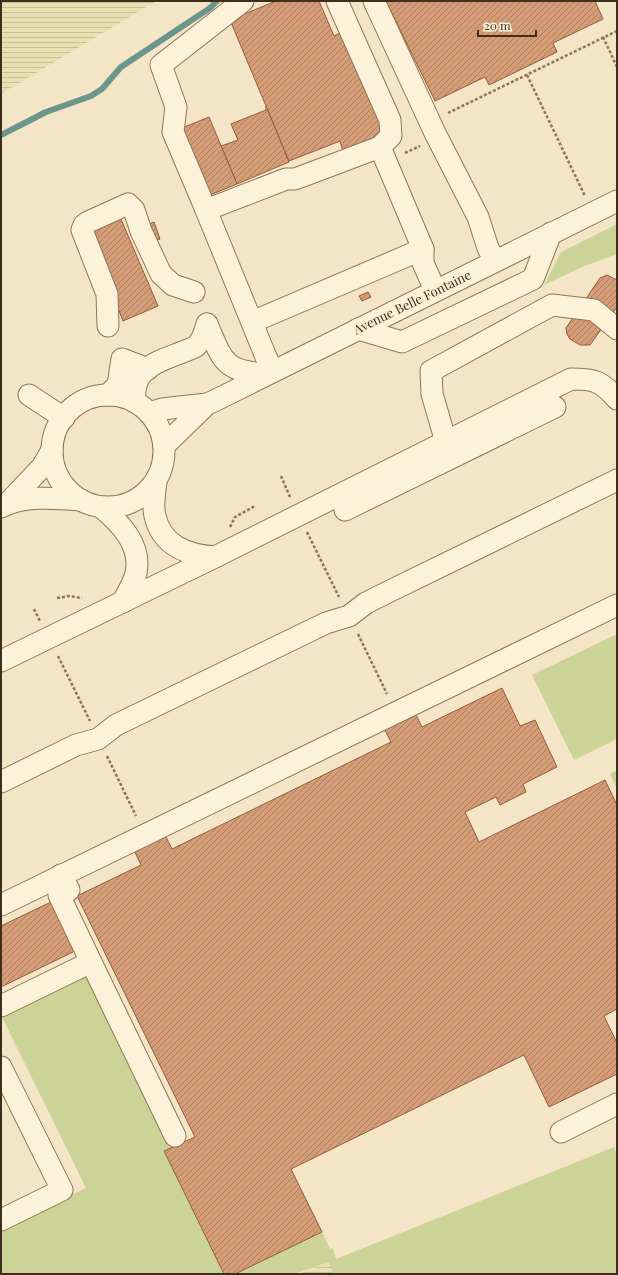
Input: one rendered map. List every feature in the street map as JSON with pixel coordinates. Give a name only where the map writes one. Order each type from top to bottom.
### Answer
[{"type":"street","points":[[215,557],[198,556],[181,550],[163,536],[154,515],[156,482],[163,464],[164,446],[162,434],[142,408],[134,389],[138,376],[156,363],[198,346],[204,336],[207,324],[218,351],[227,364],[245,373],[269,373],[252,322],[173,132],[176,107],[161,65],[243,1]]},
{"type":"street","points":[[337,1],[390,120],[391,136],[383,154],[423,249],[423,263],[435,290]]},
{"type":"street","points":[[374,1],[435,133],[478,218],[488,248],[495,261]]},
{"type":"street","points":[[206,210],[286,179],[295,179],[383,154]]},
{"type":"street","name":"Avenue Belle Fontaine","points":[[164,446],[207,404],[617,201]]},
{"type":"street","points":[[108,326],[107,294],[82,230],[84,225],[88,222],[128,204],[134,210],[140,230],[161,274],[174,285],[194,292]]},
{"type":"street","points":[[358,329],[402,342],[533,279],[551,233]]},
{"type":"street","points":[[252,322],[423,249]]},
{"type":"street","points":[[446,442],[432,394],[431,371],[552,305],[594,310],[617,329]]},
{"type":"street","points":[[108,396],[118,385],[122,359],[148,369]]},
{"type":"street","points":[[1,661],[215,557],[571,379],[590,379],[606,386],[617,399]]},
{"type":"street","points":[[29,395],[64,418]]},
{"type":"street","points":[[4,506],[42,467],[52,450],[56,433],[64,418],[81,403],[91,398],[108,396],[122,397],[142,408]]},
{"type":"street","name":"Avenue Belle Fontaine","points":[[142,408],[162,409],[207,404]]},
{"type":"street","points":[[345,510],[555,407]]},
{"type":"street","points":[[52,450],[54,465],[59,479],[68,491],[81,500],[101,507],[117,507],[132,502],[145,494],[156,482]]},
{"type":"street","points":[[1,782],[76,745],[98,739],[116,725],[326,623],[349,616],[366,603],[379,596],[617,480]]},
{"type":"street","points":[[4,506],[40,498],[81,500]]},
{"type":"street","points":[[101,507],[114,518],[126,533],[136,550],[136,573],[123,602]]},
{"type":"street","points":[[1,904],[617,605]]},
{"type":"street","points":[[61,875],[69,890],[59,895],[175,1136]]},
{"type":"street","points":[[1,1006],[91,962]]},
{"type":"street","points":[[1,1067],[62,1190],[1,1220]]},
{"type":"street","points":[[561,1132],[617,1104]]},
{"type":"path","points":[[383,154],[431,141],[442,116],[617,31]]},
{"type":"path","points":[[603,37],[617,67]]},
{"type":"path","points":[[527,75],[593,212]]},
{"type":"shaded area","points":[[1,1],[156,1],[1,94]]},
{"type":"shaded area","points":[[330,1262],[334,1274],[299,1274]]},
{"type":"green space","points":[[617,224],[617,254],[582,267],[544,285],[561,252]]},
{"type":"green space","points":[[617,634],[617,739],[574,760],[532,675]]},
{"type":"green space","points":[[617,770],[617,789],[610,774]]},
{"type":"green space","points":[[85,974],[171,1148],[164,1151],[224,1274],[1,1274],[1,1228],[86,1188],[1,1015]]},
{"type":"green space","points":[[614,1147],[617,1155],[617,1274],[334,1274],[329,1262],[295,1274],[235,1274],[322,1232],[330,1249],[333,1248],[336,1259]]},
{"type":"building","points":[[276,1],[319,1],[334,36],[344,31],[383,123],[380,136],[343,151],[340,141],[289,161],[230,20]]},
{"type":"building","points":[[386,1],[595,1],[603,19],[553,43],[557,52],[489,85],[485,77],[435,101]]},
{"type":"building","points":[[266,106],[289,162],[237,184],[221,146],[238,140],[231,124],[266,110]]},
{"type":"building","points":[[209,117],[237,184],[210,195],[182,128]]},
{"type":"building","points":[[118,212],[158,306],[123,321],[87,229]]},
{"type":"building","points":[[154,222],[160,239],[152,242],[145,226]]},
{"type":"building","points":[[607,275],[617,280],[617,307],[590,345],[580,345],[570,339],[566,328],[600,278]]},
{"type":"building","points":[[368,292],[371,297],[362,301],[359,296]]},
{"type":"building","points":[[502,688],[520,726],[535,720],[557,767],[523,784],[526,792],[500,805],[496,797],[465,812],[479,842],[605,780],[617,805],[617,1009],[604,1016],[617,1043],[617,1074],[549,1107],[524,1055],[291,1169],[322,1232],[235,1274],[224,1274],[164,1151],[195,1137],[77,896],[141,865],[132,846],[163,831],[172,849],[391,742],[382,724],[413,709],[422,727]]},
{"type":"building","points":[[51,902],[75,951],[1,987],[1,926]]},
{"type":"waterway","points":[[1,135],[46,112],[91,96],[102,89],[121,67],[210,8],[217,1]]}]
